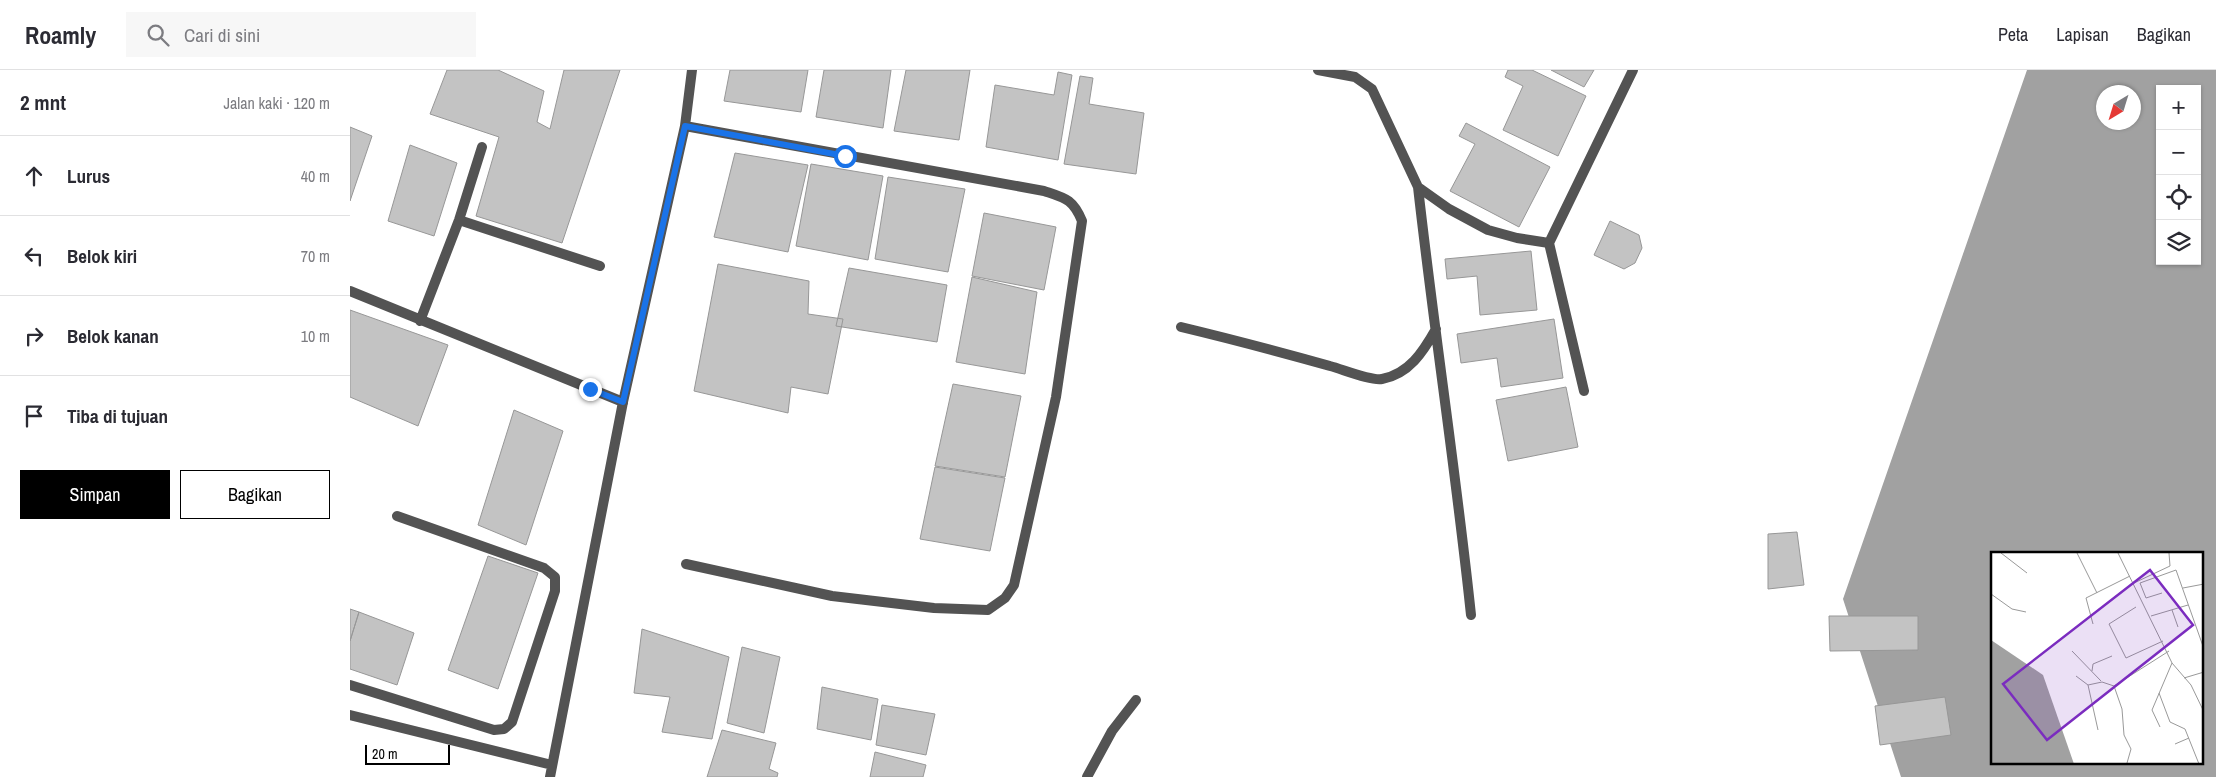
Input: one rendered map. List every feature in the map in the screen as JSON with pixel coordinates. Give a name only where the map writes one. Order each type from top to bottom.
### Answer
[{"type":"street","points":[[550,777],[623,402],[685,126],[692,70]]},
{"type":"street","points":[[1318,70],[1356,73],[1372,89],[1418,186],[1461,518],[1471,615]]},
{"type":"street","points":[[1584,391],[1549,243],[1632,70]]},
{"type":"street","points":[[685,126],[1044,191],[1067,199],[1076,208],[1082,222],[1056,397],[1014,585],[1005,598],[988,610],[934,608],[832,596],[686,564]]},
{"type":"street","points":[[420,321],[459,220],[482,147]]},
{"type":"street","points":[[1418,186],[1449,209],[1488,230],[1517,238],[1549,243]]},
{"type":"street","points":[[459,220],[600,266]]},
{"type":"street","points":[[350,291],[623,402]]},
{"type":"street","points":[[1181,327],[1379,379],[1399,374],[1409,366],[1421,354],[1436,329]]},
{"type":"street","points":[[350,685],[494,730],[504,729],[512,722],[555,591],[555,577],[544,568],[397,516]]},
{"type":"street","points":[[1086,777],[1112,731],[1136,700]]},
{"type":"street","points":[[350,715],[552,765]]},
{"type":"shaded area","points":[[2027,70],[2216,70],[2216,777],[1901,777],[1843,599]]},
{"type":"building","points":[[447,70],[498,70],[544,91],[537,122],[550,129],[564,70],[620,70],[562,243],[476,216],[499,137],[430,114]]},
{"type":"building","points":[[730,70],[808,70],[801,112],[724,101]]},
{"type":"building","points":[[824,70],[891,70],[883,128],[816,117]]},
{"type":"building","points":[[906,70],[970,70],[959,140],[894,131]]},
{"type":"building","points":[[1508,70],[1532,70],[1586,96],[1558,156],[1503,130],[1523,86],[1505,77]]},
{"type":"building","points":[[1551,70],[1594,70],[1584,87]]},
{"type":"building","points":[[1058,72],[1072,75],[1058,160],[986,147],[995,85],[1054,95]]},
{"type":"building","points":[[1080,76],[1093,78],[1089,104],[1144,113],[1136,174],[1064,164]]},
{"type":"building","points":[[1466,123],[1550,167],[1519,227],[1450,191],[1475,144],[1459,136]]},
{"type":"building","points":[[350,127],[372,136],[350,201]]},
{"type":"building","points":[[410,145],[457,163],[434,236],[388,221]]},
{"type":"building","points":[[735,153],[808,165],[788,252],[714,237]]},
{"type":"building","points":[[811,164],[883,176],[868,260],[796,246]]},
{"type":"building","points":[[888,177],[965,189],[948,272],[875,259]]},
{"type":"building","points":[[984,213],[1056,227],[1044,290],[972,276]]},
{"type":"building","points":[[1610,221],[1639,235],[1642,248],[1635,263],[1624,269],[1594,255]]},
{"type":"building","points":[[1531,251],[1537,310],[1480,315],[1477,276],[1447,279],[1445,259]]},
{"type":"building","points":[[718,264],[809,281],[808,314],[843,319],[828,394],[791,387],[788,413],[694,391]]},
{"type":"building","points":[[849,268],[947,285],[937,342],[836,326]]},
{"type":"building","points":[[972,277],[1037,292],[1025,374],[956,362]]},
{"type":"building","points":[[350,310],[448,345],[418,426],[350,397]]},
{"type":"building","points":[[1554,319],[1563,378],[1501,387],[1497,358],[1461,363],[1457,334]]},
{"type":"building","points":[[953,384],[1021,396],[1005,477],[935,466]]},
{"type":"building","points":[[1566,387],[1578,447],[1508,461],[1496,400]]},
{"type":"building","points":[[514,410],[563,431],[526,545],[478,525]]},
{"type":"building","points":[[935,467],[1005,478],[990,551],[920,539]]},
{"type":"building","points":[[1797,532],[1804,585],[1768,589],[1768,534]]},
{"type":"building","points":[[488,556],[538,573],[498,689],[448,670]]},
{"type":"building","points":[[350,609],[359,612],[350,641]]},
{"type":"building","points":[[359,612],[414,633],[397,685],[350,669],[350,641]]},
{"type":"building","points":[[1829,616],[1918,616],[1918,650],[1830,651]]},
{"type":"building","points":[[642,629],[729,657],[712,739],[662,732],[670,697],[634,693]]},
{"type":"building","points":[[742,647],[780,657],[764,733],[727,723]]},
{"type":"building","points":[[822,687],[878,699],[871,740],[817,729]]},
{"type":"building","points":[[1945,697],[1951,735],[1880,745],[1875,706]]},
{"type":"building","points":[[882,705],[935,714],[926,755],[876,745]]},
{"type":"building","points":[[722,730],[776,743],[769,769],[778,773],[777,777],[707,777]]},
{"type":"building","points":[[875,752],[926,765],[923,777],[870,777]]},
{"type":"route","points":[[590,389],[623,402],[685,126],[845,156]]}]
